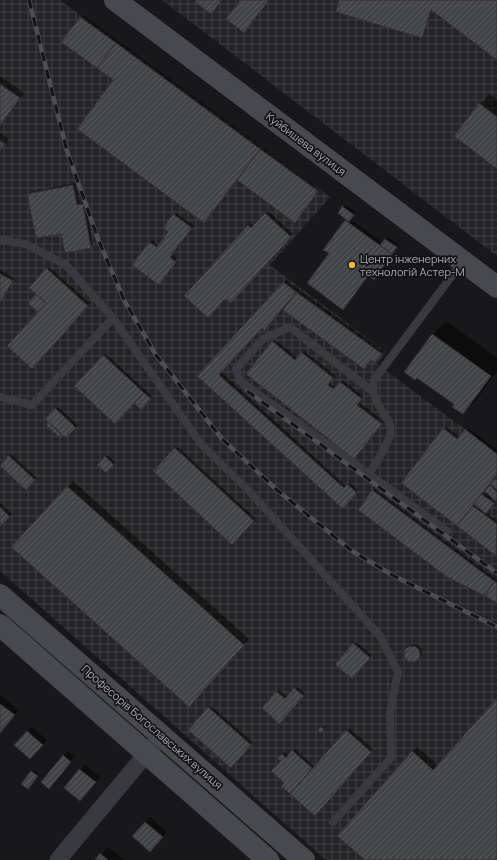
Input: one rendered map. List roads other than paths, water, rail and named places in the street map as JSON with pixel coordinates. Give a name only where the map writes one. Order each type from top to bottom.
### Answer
[{"type":"street","name":"Куйбишева вулиця","points":[[115,0],[497,287]]},
{"type":"street","name":"Професорів Богославських вулиця","points":[[0,595],[304,860]]},
{"type":"street","name":"Професорів Богославських вулиця","points":[[0,625],[268,860]]},
{"type":"street","points":[[58,860],[162,735]]},
{"type":"lane","points":[[0,240],[26,244],[66,265],[113,318],[201,444],[250,492],[347,597],[380,636],[398,672],[390,714],[391,758],[333,822]]},
{"type":"lane","points":[[372,391],[374,380],[463,261]]},
{"type":"lane","points":[[0,397],[32,405],[113,318]]},
{"type":"lane","points":[[369,474],[390,436],[391,425],[379,408],[372,391],[290,327],[262,339],[236,369],[240,382],[447,531]]},
{"type":"tram line","points":[[0,605],[292,860]]},
{"type":"tram line","points":[[0,615],[280,860]]},
{"type":"railway","points":[[29,0],[67,151],[98,239],[125,302],[156,355],[222,439],[277,490],[352,551],[394,576],[497,627]]},
{"type":"railway","points":[[247,391],[497,573]]},
{"type":"place","name":"Центр інженерних технологій Астер-М","points":[[352,265]]}]
